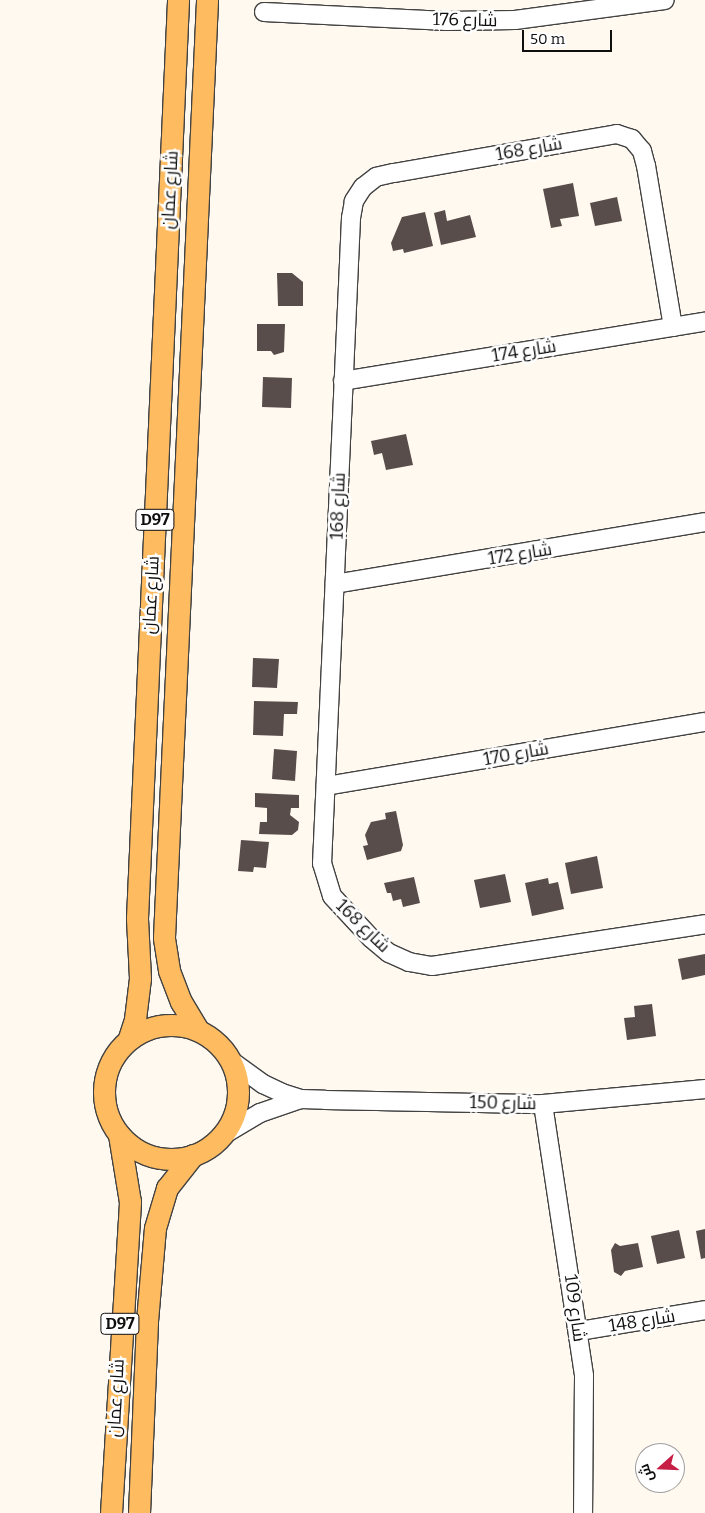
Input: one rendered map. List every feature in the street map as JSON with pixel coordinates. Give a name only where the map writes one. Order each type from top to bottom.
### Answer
[{"type":"main road","name":"شارع عمان","points":[[129,1038],[135,1019],[140,978],[137,918],[178,0]]},
{"type":"main road","name":"شارع عمان","points":[[198,1030],[181,1002],[169,970],[164,937],[207,0]]},
{"type":"main road","points":[[162,1025],[198,1030],[216,1042],[230,1060],[236,1079],[238,1098],[233,1118],[223,1135],[193,1156],[174,1159],[153,1157],[135,1149],[119,1135],[104,1103],[104,1085],[117,1051],[129,1038],[162,1025]]},
{"type":"main road","name":"شارع عمان","points":[[111,1513],[130,1202],[119,1135]]},
{"type":"main road","name":"شارع عمان","points":[[139,1513],[147,1321],[155,1228],[167,1188],[193,1156]]},
{"type":"street","name":"شارع 176","points":[[264,12],[447,21],[515,20],[665,0]]},
{"type":"street","name":"شارع 168","points":[[673,327],[642,151],[632,139],[617,134],[393,173],[376,177],[363,187],[354,201],[351,218],[322,864],[332,896],[371,938],[388,953],[409,962],[432,966],[705,924]]},
{"type":"street","name":"شارع 174","points":[[344,381],[705,322]]},
{"type":"street","name":"شارع 172","points":[[335,584],[705,522]]},
{"type":"street","name":"شارع 170","points":[[326,786],[705,722]]},
{"type":"street","name":"شارع 150","points":[[230,1060],[263,1084],[301,1099]]},
{"type":"street","name":"شارع 150","points":[[223,1135],[260,1113],[301,1099],[543,1104],[705,1089]]},
{"type":"street","name":"شارع 109","points":[[543,1104],[580,1331],[586,1422],[582,1513]]},
{"type":"street","name":"شارع 148","points":[[580,1331],[705,1310]]},
{"type":"building","points":[[573,183],[579,216],[560,219],[562,226],[551,228],[543,189]]},
{"type":"building","points":[[617,197],[622,221],[595,226],[590,203]]},
{"type":"building","points":[[445,210],[447,221],[470,215],[476,237],[441,245],[434,213]]},
{"type":"building","points":[[425,212],[433,246],[404,253],[403,249],[393,251],[391,243],[402,217]]},
{"type":"building","points":[[277,273],[292,273],[303,282],[303,306],[278,306]]},
{"type":"building","points":[[257,324],[285,324],[284,352],[274,355],[271,351],[257,351]]},
{"type":"building","points":[[263,377],[292,378],[291,408],[262,407]]},
{"type":"building","points":[[406,434],[413,465],[386,470],[382,453],[374,455],[371,441]]},
{"type":"building","points":[[253,658],[279,659],[277,688],[252,687]]},
{"type":"building","points":[[254,701],[298,702],[297,714],[284,714],[283,736],[253,735]]},
{"type":"building","points":[[274,749],[297,751],[295,781],[272,779]]},
{"type":"building","points":[[255,793],[299,795],[299,808],[291,808],[290,815],[299,822],[298,830],[292,835],[259,834],[260,822],[267,822],[267,808],[255,807]]},
{"type":"building","points":[[396,811],[403,845],[401,851],[367,860],[363,846],[368,845],[365,835],[371,822],[386,819],[385,813]]},
{"type":"building","points":[[241,840],[269,842],[266,868],[254,867],[253,872],[238,871]]},
{"type":"building","points":[[597,856],[603,888],[571,894],[565,863]]},
{"type":"building","points":[[505,874],[511,902],[480,908],[474,880]]},
{"type":"building","points":[[414,877],[420,903],[403,907],[401,899],[393,901],[391,893],[387,893],[384,883]]},
{"type":"building","points":[[548,878],[549,884],[558,882],[564,909],[532,916],[525,883]]},
{"type":"building","points":[[705,954],[705,975],[682,980],[678,959]]},
{"type":"building","points":[[652,1004],[656,1036],[627,1040],[624,1018],[635,1017],[634,1006]]},
{"type":"building","points":[[705,1229],[705,1258],[701,1259],[696,1231]]},
{"type":"building","points":[[679,1230],[685,1258],[657,1264],[651,1236]]},
{"type":"building","points":[[615,1243],[620,1246],[638,1243],[643,1267],[625,1271],[621,1276],[614,1272],[611,1250]]}]
